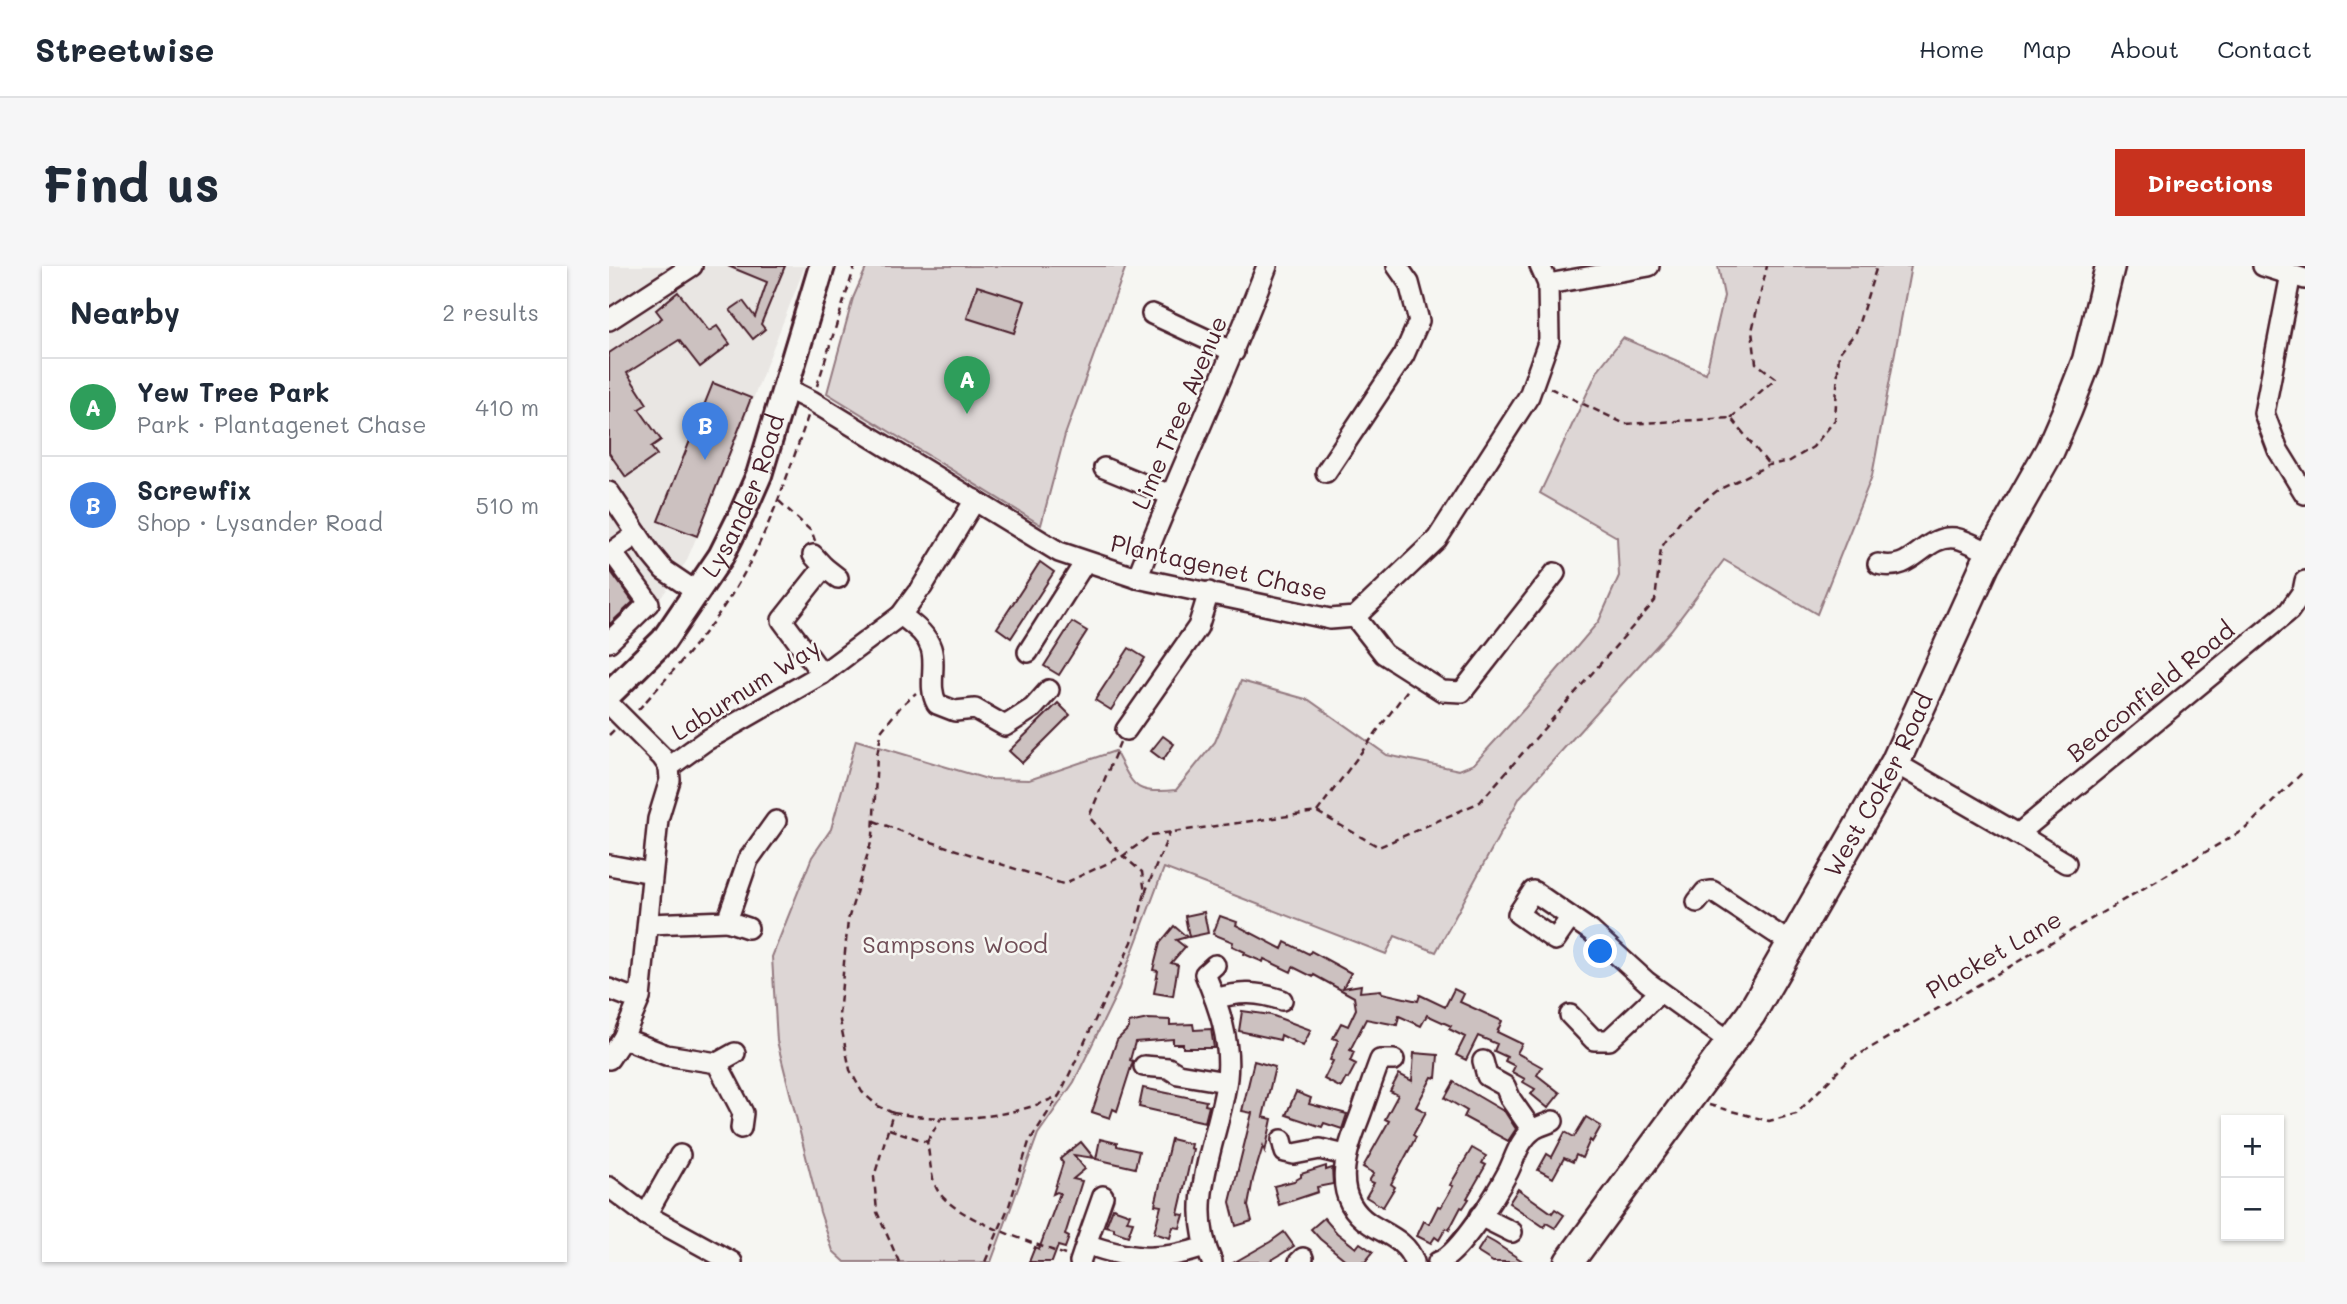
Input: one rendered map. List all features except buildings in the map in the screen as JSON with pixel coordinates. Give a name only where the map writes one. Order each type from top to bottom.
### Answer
[{"type":"highway","name":"West Coker Road","points":[[1569,1262],[1732,1043],[1775,976],[1829,875],[1895,763],[1992,554],[2050,450],[2077,387],[2096,327],[2110,266]]},
{"type":"main road","name":"Lysander Road","points":[[609,694],[664,640],[721,556],[741,516],[758,474],[786,388],[822,266]]},
{"type":"street","points":[[609,321],[692,266]]},
{"type":"street","name":"Lime Tree Avenue","points":[[1137,578],[1170,495],[1234,352],[1266,266]]},
{"type":"street","points":[[1326,472],[1404,355],[1419,321],[1409,283],[1397,266]]},
{"type":"street","name":"Plantagenet Chase","points":[[786,388],[812,401],[1059,552],[1137,578],[1330,619],[1355,617],[1437,539],[1529,396],[1549,340],[1549,284],[1540,266]]},
{"type":"street","points":[[2263,266],[2298,277],[2264,413],[2278,450],[2305,494]]},
{"type":"street","points":[[1549,284],[1654,271]]},
{"type":"street","points":[[1152,314],[1234,352]]},
{"type":"street","points":[[1104,468],[1170,495]]},
{"type":"street","points":[[609,492],[664,570],[698,593]]},
{"type":"street","name":"Laburnum Way","points":[[609,1059],[623,1038],[641,997],[658,819],[670,780],[669,767],[705,741],[822,674],[901,615],[975,500]]},
{"type":"street","points":[[609,642],[649,603],[612,552],[637,534]]},
{"type":"street","points":[[1878,564],[1892,568],[1907,562],[1933,542],[1955,538],[1992,554]]},
{"type":"street","points":[[1028,652],[1085,562]]},
{"type":"street","points":[[822,674],[782,620],[825,566]]},
{"type":"street","points":[[1355,617],[1384,654],[1442,691],[1462,692],[1555,573]]},
{"type":"street","name":"Beaconfield Road","points":[[2018,834],[2289,611],[2305,582]]},
{"type":"street","points":[[1126,730],[1198,627],[1209,592]]},
{"type":"street","points":[[901,615],[922,631],[932,650],[932,694],[937,704],[955,711],[975,709],[1005,726],[1033,708],[1049,690]]},
{"type":"street","points":[[609,704],[669,767]]},
{"type":"street","points":[[1895,763],[2066,863]]},
{"type":"street","points":[[727,921],[748,860],[776,821]]},
{"type":"street","points":[[609,865],[652,873]]},
{"type":"street","points":[[1697,902],[1705,892],[1712,891],[1792,944]]},
{"type":"street","points":[[1571,917],[1591,930],[1637,974],[1732,1043]]},
{"type":"street","points":[[649,924],[727,921],[748,928]]},
{"type":"street","points":[[1103,1196],[1082,1256],[1142,1260],[1189,1253],[1208,1254],[1200,1220],[1200,1200],[1226,1082],[1226,1043],[1216,999],[1204,971]]},
{"type":"street","points":[[1216,999],[1262,985],[1282,1000]]},
{"type":"street","points":[[609,989],[627,996],[641,997]]},
{"type":"street","points":[[1570,1015],[1594,1040],[1609,1040],[1660,992]]},
{"type":"street","points":[[623,1038],[666,1055],[716,1063],[736,1053]]},
{"type":"street","points":[[1381,1057],[1345,1155],[1344,1180],[1347,1195],[1353,1205],[1370,1224],[1405,1247],[1414,1262]]},
{"type":"street","points":[[1144,1066],[1170,1061],[1178,1074],[1226,1082]]},
{"type":"street","points":[[716,1063],[743,1113],[741,1128]]},
{"type":"street","points":[[1482,1074],[1505,1086],[1511,1100],[1532,1130]]},
{"type":"street","points":[[1439,1262],[1455,1251],[1480,1216],[1532,1130],[1553,1121]]},
{"type":"street","points":[[1281,1151],[1294,1154],[1320,1149],[1345,1155]]},
{"type":"street","points":[[646,1216],[679,1177],[680,1155]]},
{"type":"street","points":[[609,1187],[646,1216],[719,1259]]},
{"type":"street","points":[[1480,1216],[1512,1232]]},
{"type":"path","points":[[1535,381],[1625,424],[1731,418],[1776,379],[1756,363],[1752,331],[1767,266]]},
{"type":"path","points":[[1731,418],[1769,465]]},
{"type":"path","points":[[779,501],[812,532],[825,566]]},
{"type":"path","points":[[1317,812],[1418,675]]},
{"type":"path","points":[[932,685],[920,690],[902,705],[882,730],[877,755],[873,836],[848,920],[839,1016],[850,1070],[863,1092],[878,1105],[894,1113],[941,1118],[1008,1114],[1041,1104],[1061,1094]]},
{"type":"path","name":"Placket Lane","points":[[1689,1100],[1769,1121],[1796,1114],[1848,1060],[2245,829],[2305,770]]},
{"type":"path","points":[[874,821],[1063,884],[1123,856],[1142,872],[1145,893]]},
{"type":"path","points":[[985,1262],[1000,1230],[1029,1142],[1061,1094],[1132,942],[1145,893],[1170,832]]},
{"type":"path","points":[[894,1113],[874,1177],[877,1212],[899,1262]]},
{"type":"path","points":[[941,1118],[927,1142],[938,1190],[959,1209],[981,1223],[1082,1256]]},
{"type":"path","points":[[889,1129],[927,1142]]},
{"type":"shaded area","points":[[609,266],[805,266],[686,562],[660,599],[609,657]]},
{"type":"green space","points":[[867,266],[1126,266],[1065,435],[1041,525],[827,393],[853,298]]},
{"type":"green space","name":"Sampsons Wood","points":[[1718,266],[1911,266],[1872,476],[1817,614],[1724,560],[1671,630],[1520,797],[1436,952],[1395,936],[1386,954],[1164,868],[1117,993],[1074,1082],[1038,1134],[991,1262],[845,1262],[833,1251],[820,1212],[777,1041],[772,957],[812,857],[831,829],[856,740],[987,779],[1029,780],[1115,751],[1137,786],[1151,791],[1176,790],[1215,742],[1241,681],[1309,700],[1387,755],[1459,770],[1474,764],[1599,621],[1619,576],[1617,537],[1540,493],[1598,370],[1623,338],[1706,373],[1724,296]]},
{"type":"place","name":"Yew Tree Park","points":[[967,414]]},
{"type":"place","name":"Screwfix","points":[[705,460]]}]
